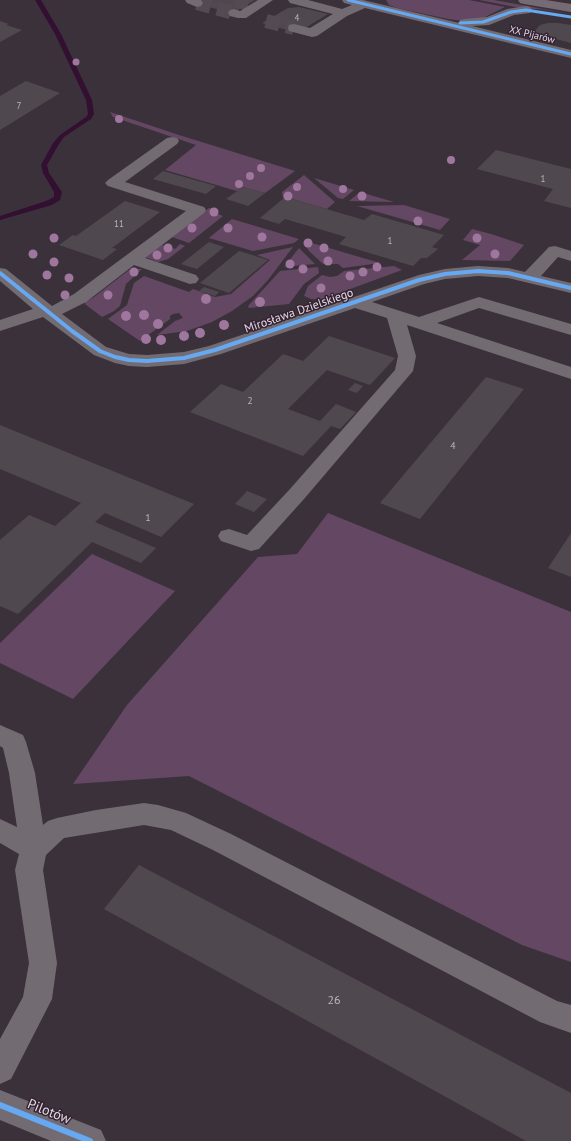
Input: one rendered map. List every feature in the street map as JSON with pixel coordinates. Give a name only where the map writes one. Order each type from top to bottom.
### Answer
[{"type":"main road","points":[[525,5],[571,8]]},
{"type":"street","points":[[294,0],[344,13]]},
{"type":"street","name":"XX Pijarów","points":[[348,0],[367,2],[440,22],[571,54]]},
{"type":"street","points":[[294,28],[312,33],[344,13],[367,2]]},
{"type":"street","points":[[258,3],[238,14],[260,20]]},
{"type":"street","points":[[440,22],[483,22],[494,20],[525,5]]},
{"type":"street","points":[[0,326],[48,312],[80,298],[198,210],[113,183],[172,141]]},
{"type":"street","points":[[529,278],[555,251],[571,256]]},
{"type":"street","points":[[132,259],[190,280]]},
{"type":"street","name":"Mirosława Dzielskiego","points":[[0,274],[77,335],[100,351],[115,357],[129,360],[147,361],[184,358],[215,350],[418,280],[445,274],[478,271],[508,273],[571,288]]},
{"type":"street","points":[[355,302],[568,367]]},
{"type":"street","points":[[420,323],[480,302],[571,330]]},
{"type":"street","points":[[229,536],[251,544],[297,494],[404,371],[407,356],[395,314]]},
{"type":"street","points":[[0,735],[14,742],[22,773],[34,850],[29,870],[43,963],[37,999],[0,1069]]},
{"type":"street","points":[[34,850],[57,829],[96,821],[144,814],[158,816],[177,822],[222,842],[550,1012],[571,1019]]},
{"type":"street","points":[[0,830],[34,850]]},
{"type":"street","name":"Pilotów","points":[[0,1104],[90,1141]]},
{"type":"shaded area","points":[[386,0],[469,0],[505,7],[483,18],[464,21],[397,8],[389,5]]},
{"type":"shaded area","points":[[479,0],[494,0],[571,14],[539,9],[526,9]]},
{"type":"shaded area","points":[[110,112],[295,171],[265,193],[243,187],[237,191],[165,170],[196,145],[113,117]]},
{"type":"shaded area","points":[[304,175],[335,202],[327,209],[285,197],[283,198],[282,192]]},
{"type":"shaded area","points":[[314,178],[354,190],[343,199],[338,198]]},
{"type":"shaded area","points":[[360,192],[394,202],[349,201]]},
{"type":"shaded area","points":[[404,205],[450,219],[440,230],[357,206]]},
{"type":"shaded area","points":[[209,208],[219,210],[216,213],[223,216],[189,243],[172,237]]},
{"type":"shaded area","points":[[232,219],[299,239],[294,243],[253,251],[209,238]]},
{"type":"shaded area","points":[[472,229],[524,245],[510,261],[462,260],[480,245],[463,240]]},
{"type":"shaded area","points":[[305,241],[380,263],[343,268],[338,264],[323,264],[309,251],[304,244]]},
{"type":"shaded area","points":[[180,244],[185,246],[168,259],[158,262],[145,257],[162,245],[175,249]]},
{"type":"shaded area","points":[[293,247],[268,280],[253,296],[232,311],[212,322],[187,331],[157,335],[175,321],[183,318],[179,313],[173,314],[170,316],[170,319],[140,341],[108,319],[127,305],[134,283],[144,276],[189,292],[193,289],[215,297],[231,294],[270,260],[257,255]]},
{"type":"shaded area","points":[[299,248],[315,264],[284,267]]},
{"type":"shaded area","points":[[394,266],[402,270],[323,299],[311,299],[304,296],[308,286],[322,275],[330,277],[337,276],[344,271]]},
{"type":"shaded area","points":[[318,267],[319,273],[304,284],[289,304],[249,308],[248,306],[280,271]]},
{"type":"shaded area","points":[[142,269],[126,284],[120,306],[114,311],[102,317],[85,304],[85,302],[94,297],[129,270]]},
{"type":"shaded area","points":[[328,513],[571,612],[571,962],[522,945],[189,776],[73,784],[127,705],[258,557],[297,554]]},
{"type":"shaded area","points":[[92,554],[175,591],[73,699],[0,663],[0,643]]},
{"type":"building","points":[[203,0],[255,0],[233,13],[196,4]]},
{"type":"building","points":[[299,7],[328,14],[305,28],[291,31],[262,23],[288,8]]},
{"type":"building","points":[[0,21],[9,24],[6,25],[22,30],[0,42]]},
{"type":"building","points":[[548,23],[571,25],[571,43],[533,33],[540,25]]},
{"type":"building","points":[[26,81],[60,93],[0,130],[0,96]]},
{"type":"building","points":[[496,150],[571,169],[571,208],[544,201],[553,189],[477,169]]},
{"type":"building","points":[[163,171],[216,186],[206,194],[153,179]]},
{"type":"building","points":[[243,187],[265,193],[248,206],[226,199]]},
{"type":"building","points":[[285,197],[364,220],[372,214],[444,235],[432,247],[438,249],[427,258],[421,258],[413,266],[339,244],[346,237],[285,219],[279,224],[260,218]]},
{"type":"building","points":[[125,201],[160,212],[112,248],[117,249],[103,260],[59,245],[73,235],[76,236]]},
{"type":"building","points":[[209,242],[224,247],[197,269],[181,264]]},
{"type":"building","points":[[239,251],[268,260],[229,293],[200,283]]},
{"type":"building","points":[[204,287],[219,292],[215,296],[199,291]]},
{"type":"building","points":[[329,336],[395,358],[370,385],[327,370],[288,409],[320,421],[336,404],[356,412],[340,429],[331,426],[303,456],[190,412],[221,384],[243,392],[283,354],[303,361]]},
{"type":"building","points":[[486,377],[524,389],[420,519],[380,503]]},
{"type":"building","points":[[355,383],[363,386],[357,393],[348,390]]},
{"type":"building","points":[[0,425],[194,504],[161,537],[105,513],[95,522],[156,548],[141,563],[92,542],[18,614],[0,606],[0,540],[29,515],[55,526],[81,503],[0,469]]},
{"type":"building","points":[[247,491],[267,499],[254,512],[235,504]]},
{"type":"building","points":[[571,533],[571,577],[548,568]]},
{"type":"building","points":[[139,865],[571,1093],[571,1141],[526,1141],[104,909]]},
{"type":"waterway","points":[[0,218],[49,203],[57,198],[58,192],[46,173],[44,165],[56,143],[62,136],[89,118],[91,114],[89,100],[58,34],[38,0]]},
{"type":"tunnel","points":[[235,0],[249,4]]},
{"type":"tunnel","points":[[197,3],[234,13]]},
{"type":"tunnel","points":[[266,21],[294,28]]},
{"type":"cycle path","points":[[348,0],[571,54]]},
{"type":"cycle path","points":[[460,23],[483,22],[511,12],[526,10],[571,17]]},
{"type":"cycle path","points":[[0,273],[72,331],[100,351],[115,357],[129,360],[147,361],[184,358],[215,350],[419,280],[445,274],[478,271],[508,273],[571,288]]},
{"type":"cycle path","points":[[0,1105],[90,1141]]}]
